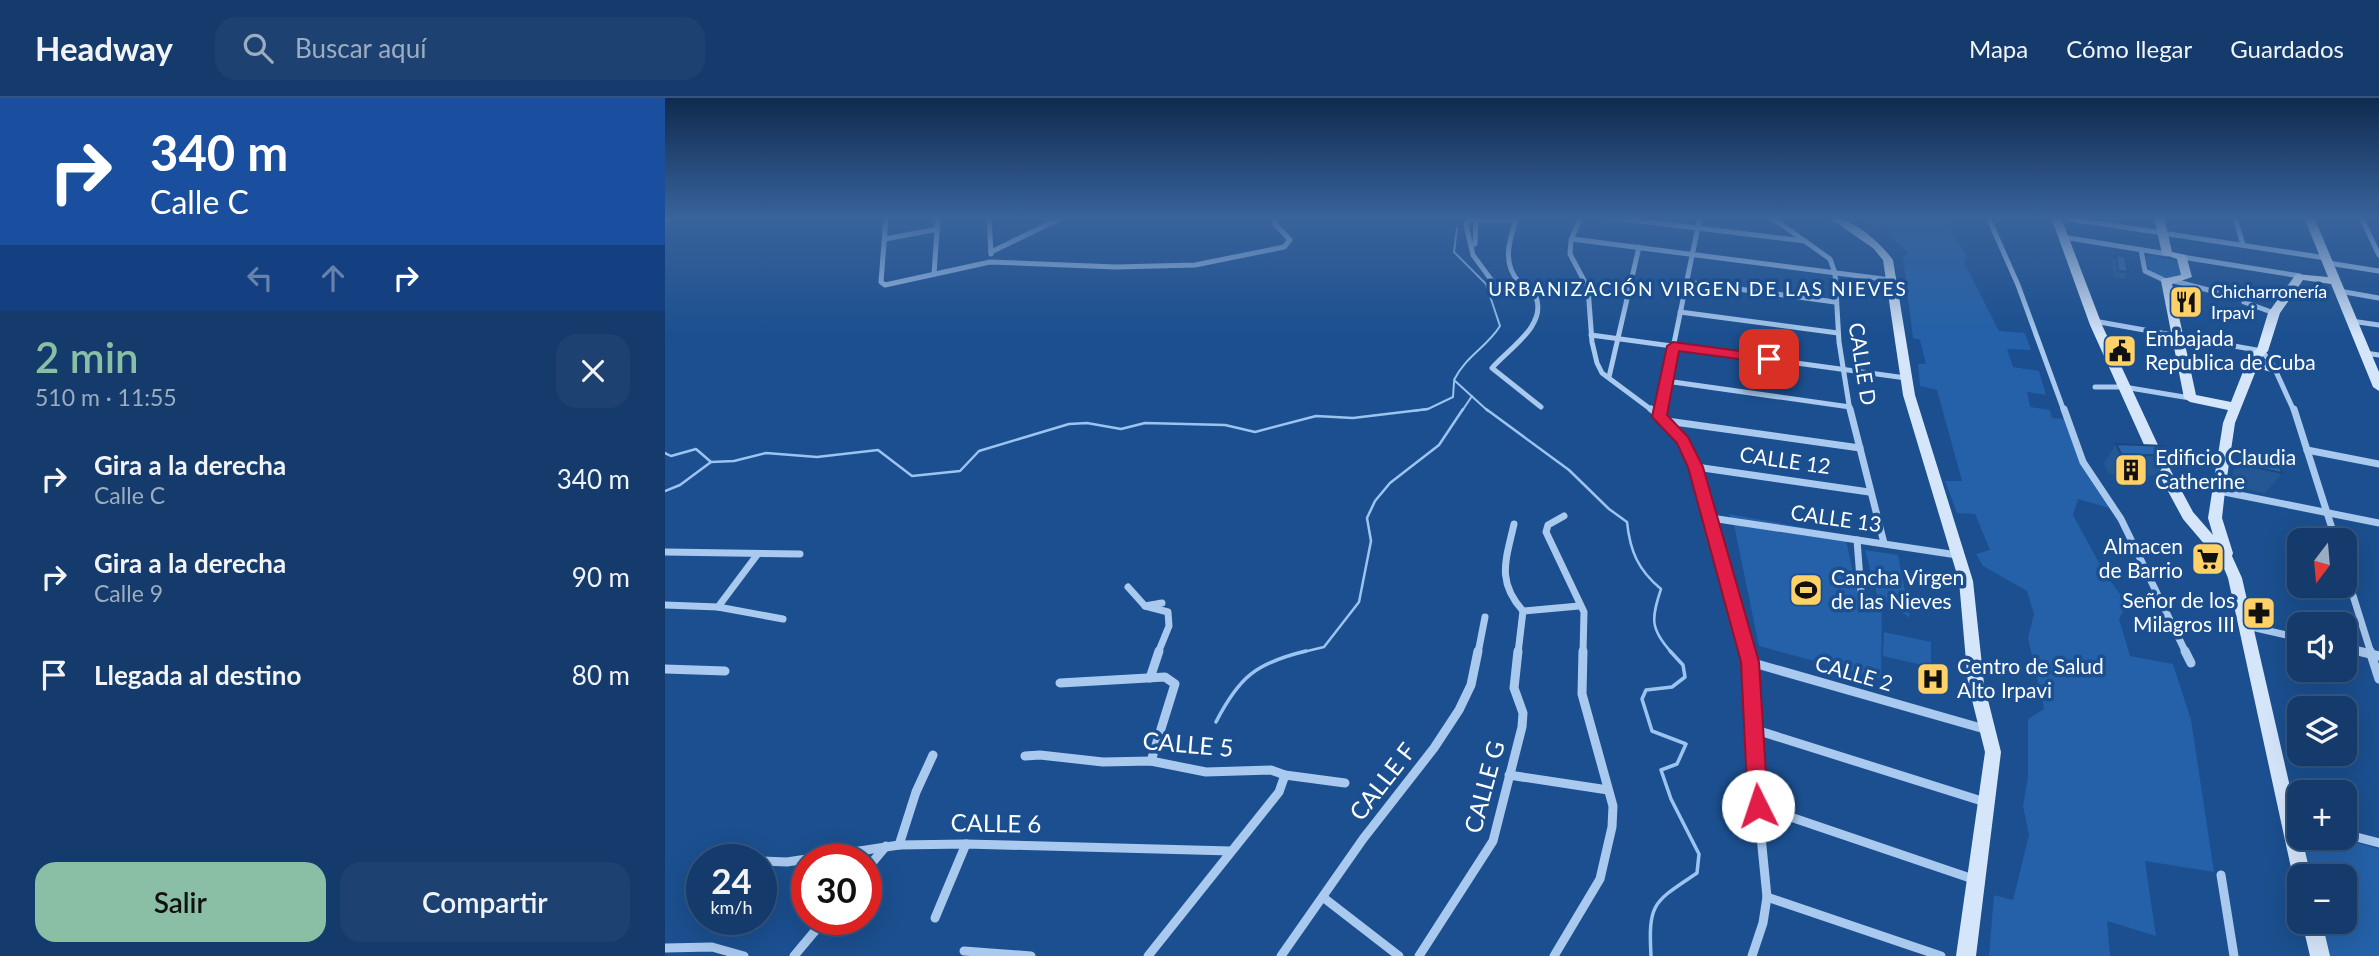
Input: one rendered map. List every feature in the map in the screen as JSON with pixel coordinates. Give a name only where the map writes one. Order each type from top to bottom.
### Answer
[{"type":"main road","points":[[1885,257],[1906,378],[1970,605],[1976,684],[1993,752],[1966,956]]},
{"type":"main road","points":[[2070,257],[2121,387],[2188,515],[2229,563]]},
{"type":"main road","points":[[2182,257],[2187,277],[2170,281],[2190,398],[2235,407]]},
{"type":"main road","points":[[2326,257],[2379,387]]},
{"type":"main road","points":[[2287,788],[2247,626],[2214,518],[2229,423],[2256,354],[2262,351],[2274,313],[2300,276],[2337,286]]},
{"type":"main road","points":[[2252,364],[2263,364],[2275,369]]},
{"type":"main road","points":[[2188,515],[2204,522],[2214,518]]},
{"type":"main road","points":[[2315,934],[2320,956]]},
{"type":"street","points":[[884,257],[882,284],[990,262],[1116,267],[1210,264],[1240,257]]},
{"type":"street","points":[[934,274],[936,257]]},
{"type":"street","points":[[990,257],[990,262]]},
{"type":"street","points":[[1474,257],[1495,285]]},
{"type":"street","points":[[1509,257],[1511,269],[1521,286],[1537,295],[1540,301],[1538,313],[1525,335],[1492,368],[1541,407]]},
{"type":"street","points":[[1572,257],[1587,286],[1595,362],[1602,373],[1663,419],[1683,440],[1696,467],[1750,662],[1758,806],[1767,897],[1763,923],[1752,956]]},
{"type":"street","points":[[1609,377],[1637,257]]},
{"type":"street","points":[[1663,419],[1666,381],[1691,257]]},
{"type":"street","points":[[1715,257],[1891,280]]},
{"type":"street","points":[[1827,257],[1835,273]]},
{"type":"street","points":[[2006,257],[2083,461],[2121,519],[2191,663]]},
{"type":"street","points":[[2142,257],[2145,271],[2170,281],[2216,292]]},
{"type":"street","points":[[2182,257],[2300,276]]},
{"type":"street","points":[[2310,257],[2379,271]]},
{"type":"street","name":"CALLE D","points":[[1835,273],[1841,369],[1869,492],[1884,544]]},
{"type":"street","points":[[1686,282],[1835,302]]},
{"type":"street","points":[[2337,286],[2379,298]]},
{"type":"street","points":[[2244,302],[2274,313]]},
{"type":"street","points":[[1680,312],[1838,333]]},
{"type":"street","points":[[2350,320],[2379,326]]},
{"type":"street","points":[[2094,321],[2262,351],[2275,369],[2289,398],[2332,528]]},
{"type":"street","points":[[1591,335],[1906,378]]},
{"type":"street","points":[[2364,353],[2379,355]]},
{"type":"street","points":[[1666,381],[1850,407]]},
{"type":"street","points":[[2095,387],[2121,387],[2190,398]]},
{"type":"street","points":[[1663,419],[1860,448]]},
{"type":"street","points":[[2307,450],[2379,464]]},
{"type":"street","name":"CALLE 12","points":[[1696,467],[1869,492]]},
{"type":"street","points":[[2218,491],[2379,523]]},
{"type":"street","points":[[1554,956],[1600,879],[1612,827],[1613,806],[1582,694],[1584,612],[1546,532],[1548,525],[1565,516]]},
{"type":"street","name":"CALLE 13","points":[[1711,518],[1957,555]]},
{"type":"street","points":[[1514,524],[1504,581],[1510,599],[1523,611],[1579,606]]},
{"type":"street","points":[[1857,540],[1861,592]]},
{"type":"street","points":[[665,552],[800,554]]},
{"type":"street","points":[[718,607],[757,555]]},
{"type":"street","points":[[1128,587],[1145,606],[1168,612],[1170,620],[1165,639],[1153,661],[1150,678]]},
{"type":"street","points":[[2355,598],[2375,655],[2379,678]]},
{"type":"street","points":[[1145,606],[1162,603]]},
{"type":"street","points":[[665,605],[718,607],[783,619]]},
{"type":"street","name":"CALLE G","points":[[1419,956],[1493,841],[1523,713],[1514,688],[1523,611]]},
{"type":"street","name":"CALLE F","points":[[1281,956],[1363,839],[1434,748],[1459,710],[1471,685],[1485,617]]},
{"type":"street","points":[[2247,626],[2287,635]]},
{"type":"street","points":[[2357,651],[2375,655]]},
{"type":"street","name":"CALLE 2","points":[[1750,662],[1989,730]]},
{"type":"street","points":[[665,669],[725,671]]},
{"type":"street","points":[[1060,683],[1169,678],[1175,684],[1151,761]]},
{"type":"street","points":[[1753,729],[1986,802]]},
{"type":"street","points":[[899,845],[916,792],[933,755]]},
{"type":"street","name":"CALLE 5","points":[[1025,756],[1103,762],[1151,761],[1199,772],[1271,769],[1285,775],[1345,783]]},
{"type":"street","points":[[1148,956],[1279,792],[1285,775]]},
{"type":"street","points":[[1509,775],[1608,790]]},
{"type":"street","points":[[1758,806],[1976,880]]},
{"type":"street","points":[[2357,837],[2379,843]]},
{"type":"street","points":[[935,918],[965,844]]},
{"type":"street","name":"CALLE 6","points":[[777,862],[899,845],[965,844],[1231,851]]},
{"type":"street","points":[[882,851],[886,846]]},
{"type":"street","points":[[2221,875],[2234,956]]},
{"type":"street","points":[[1767,897],[1941,956]]},
{"type":"street","points":[[1324,898],[1399,956]]},
{"type":"street","points":[[794,956],[812,935]]},
{"type":"street","points":[[665,948],[712,947],[744,956]]},
{"type":"street","points":[[964,951],[1031,956]]},
{"type":"shaded area","points":[[1903,257],[1967,257],[1964,262],[1999,331],[2025,333],[2031,350],[2007,349],[2013,367],[2039,371],[2046,395],[2027,392],[2030,407],[2050,410],[2052,418],[2065,419],[2081,465],[2116,510],[2078,499],[2073,515],[2104,572],[2127,604],[2119,619],[2130,656],[2173,664],[2191,720],[2214,872],[2145,861],[2156,936],[2107,921],[2110,956],[1989,956],[1994,895],[2013,900],[2029,835],[2023,806],[2028,777],[2028,719],[2044,709],[2028,638],[2034,614],[2027,591],[1983,566],[1976,554],[1990,550],[1975,514],[1957,513],[1945,481],[1962,481],[1937,390],[1920,386],[1918,364],[1926,364],[1920,340],[1913,338]]},
{"type":"shaded area","points":[[2145,257],[2177,261],[2183,275],[2163,278],[2154,274]]},
{"type":"shaded area","points":[[1728,514],[1845,535],[1858,596],[1878,599],[1865,550],[1898,555],[1910,618],[1882,598],[1881,679],[1759,646],[1733,520]]},
{"type":"shaded area","points":[[1884,632],[1931,642],[1931,667],[1883,656]]},
{"type":"shaded area","points":[[2357,843],[2379,849],[2379,956],[2329,956],[2324,934],[2357,934],[2357,864],[2307,864],[2304,850],[2357,850]]},
{"type":"building","points":[[2116,257],[2125,257],[2128,272],[2118,271]]},
{"type":"building","points":[[2116,444],[2165,446],[2170,456],[2121,454]]},
{"type":"building","points":[[2249,452],[2276,456],[2282,473],[2249,466]]},
{"type":"waterway","points":[[1459,257],[1486,284],[1500,326],[1464,365],[1454,380],[1472,396]]},
{"type":"waterway","points":[[1428,409],[1453,397],[1454,382]]},
{"type":"waterway","points":[[1462,411],[1472,396]]},
{"type":"waterway","points":[[1472,396],[1488,411]]},
{"type":"waterway","points":[[711,462],[734,461],[766,453],[817,457],[878,450],[912,476],[960,471],[979,451],[1069,424],[1087,423],[1121,429],[1145,423],[1225,425],[1255,432],[1316,416],[1353,418],[1428,409]]},
{"type":"waterway","points":[[1413,411],[1428,409]]},
{"type":"waterway","points":[[1300,653],[1324,647],[1359,602],[1371,541],[1367,518],[1375,501],[1390,483],[1439,445],[1463,409]]},
{"type":"waterway","points":[[1486,409],[1569,470],[1609,509],[1627,522],[1630,542],[1641,567],[1661,589],[1654,616],[1656,630],[1672,653]]},
{"type":"waterway","points":[[665,453],[671,456],[696,449],[711,462]]},
{"type":"waterway","points":[[665,491],[680,485],[711,462]]},
{"type":"waterway","points":[[1300,653],[1306,651]]},
{"type":"waterway","points":[[1651,956],[1651,924],[1657,905],[1671,891],[1697,873],[1699,854],[1671,799],[1661,770],[1677,764],[1686,744],[1652,731],[1642,699],[1646,690],[1672,687],[1685,677],[1683,665],[1670,651]]},
{"type":"waterway","points":[[1216,722],[1241,683],[1251,674],[1274,661],[1300,653]]},
{"type":"place","name":"Chicharronería Irpavi","points":[[2186,302]]},
{"type":"place","name":"Embajada Republica de Cuba","points":[[2120,351]]},
{"type":"place","name":"Edificio Claudia Catherine","points":[[2131,470]]},
{"type":"place","name":"Almacen de Barrio","points":[[2208,559]]},
{"type":"place","name":"Cancha Virgen de las Nieves","points":[[1806,590]]},
{"type":"place","name":"Señor de los Milagros III","points":[[2259,613]]},
{"type":"place","name":"Centro de Salud Alto Irpavi","points":[[1933,679]]},
{"type":"district","name":"URBANIZACIÓN VIRGEN DE LAS NIEVES","points":[[1698,289]]},
{"type":"route","points":[[1758,806],[1750,662],[1696,467],[1683,440],[1667,421],[1659,417],[1673,346],[1769,359]]}]
